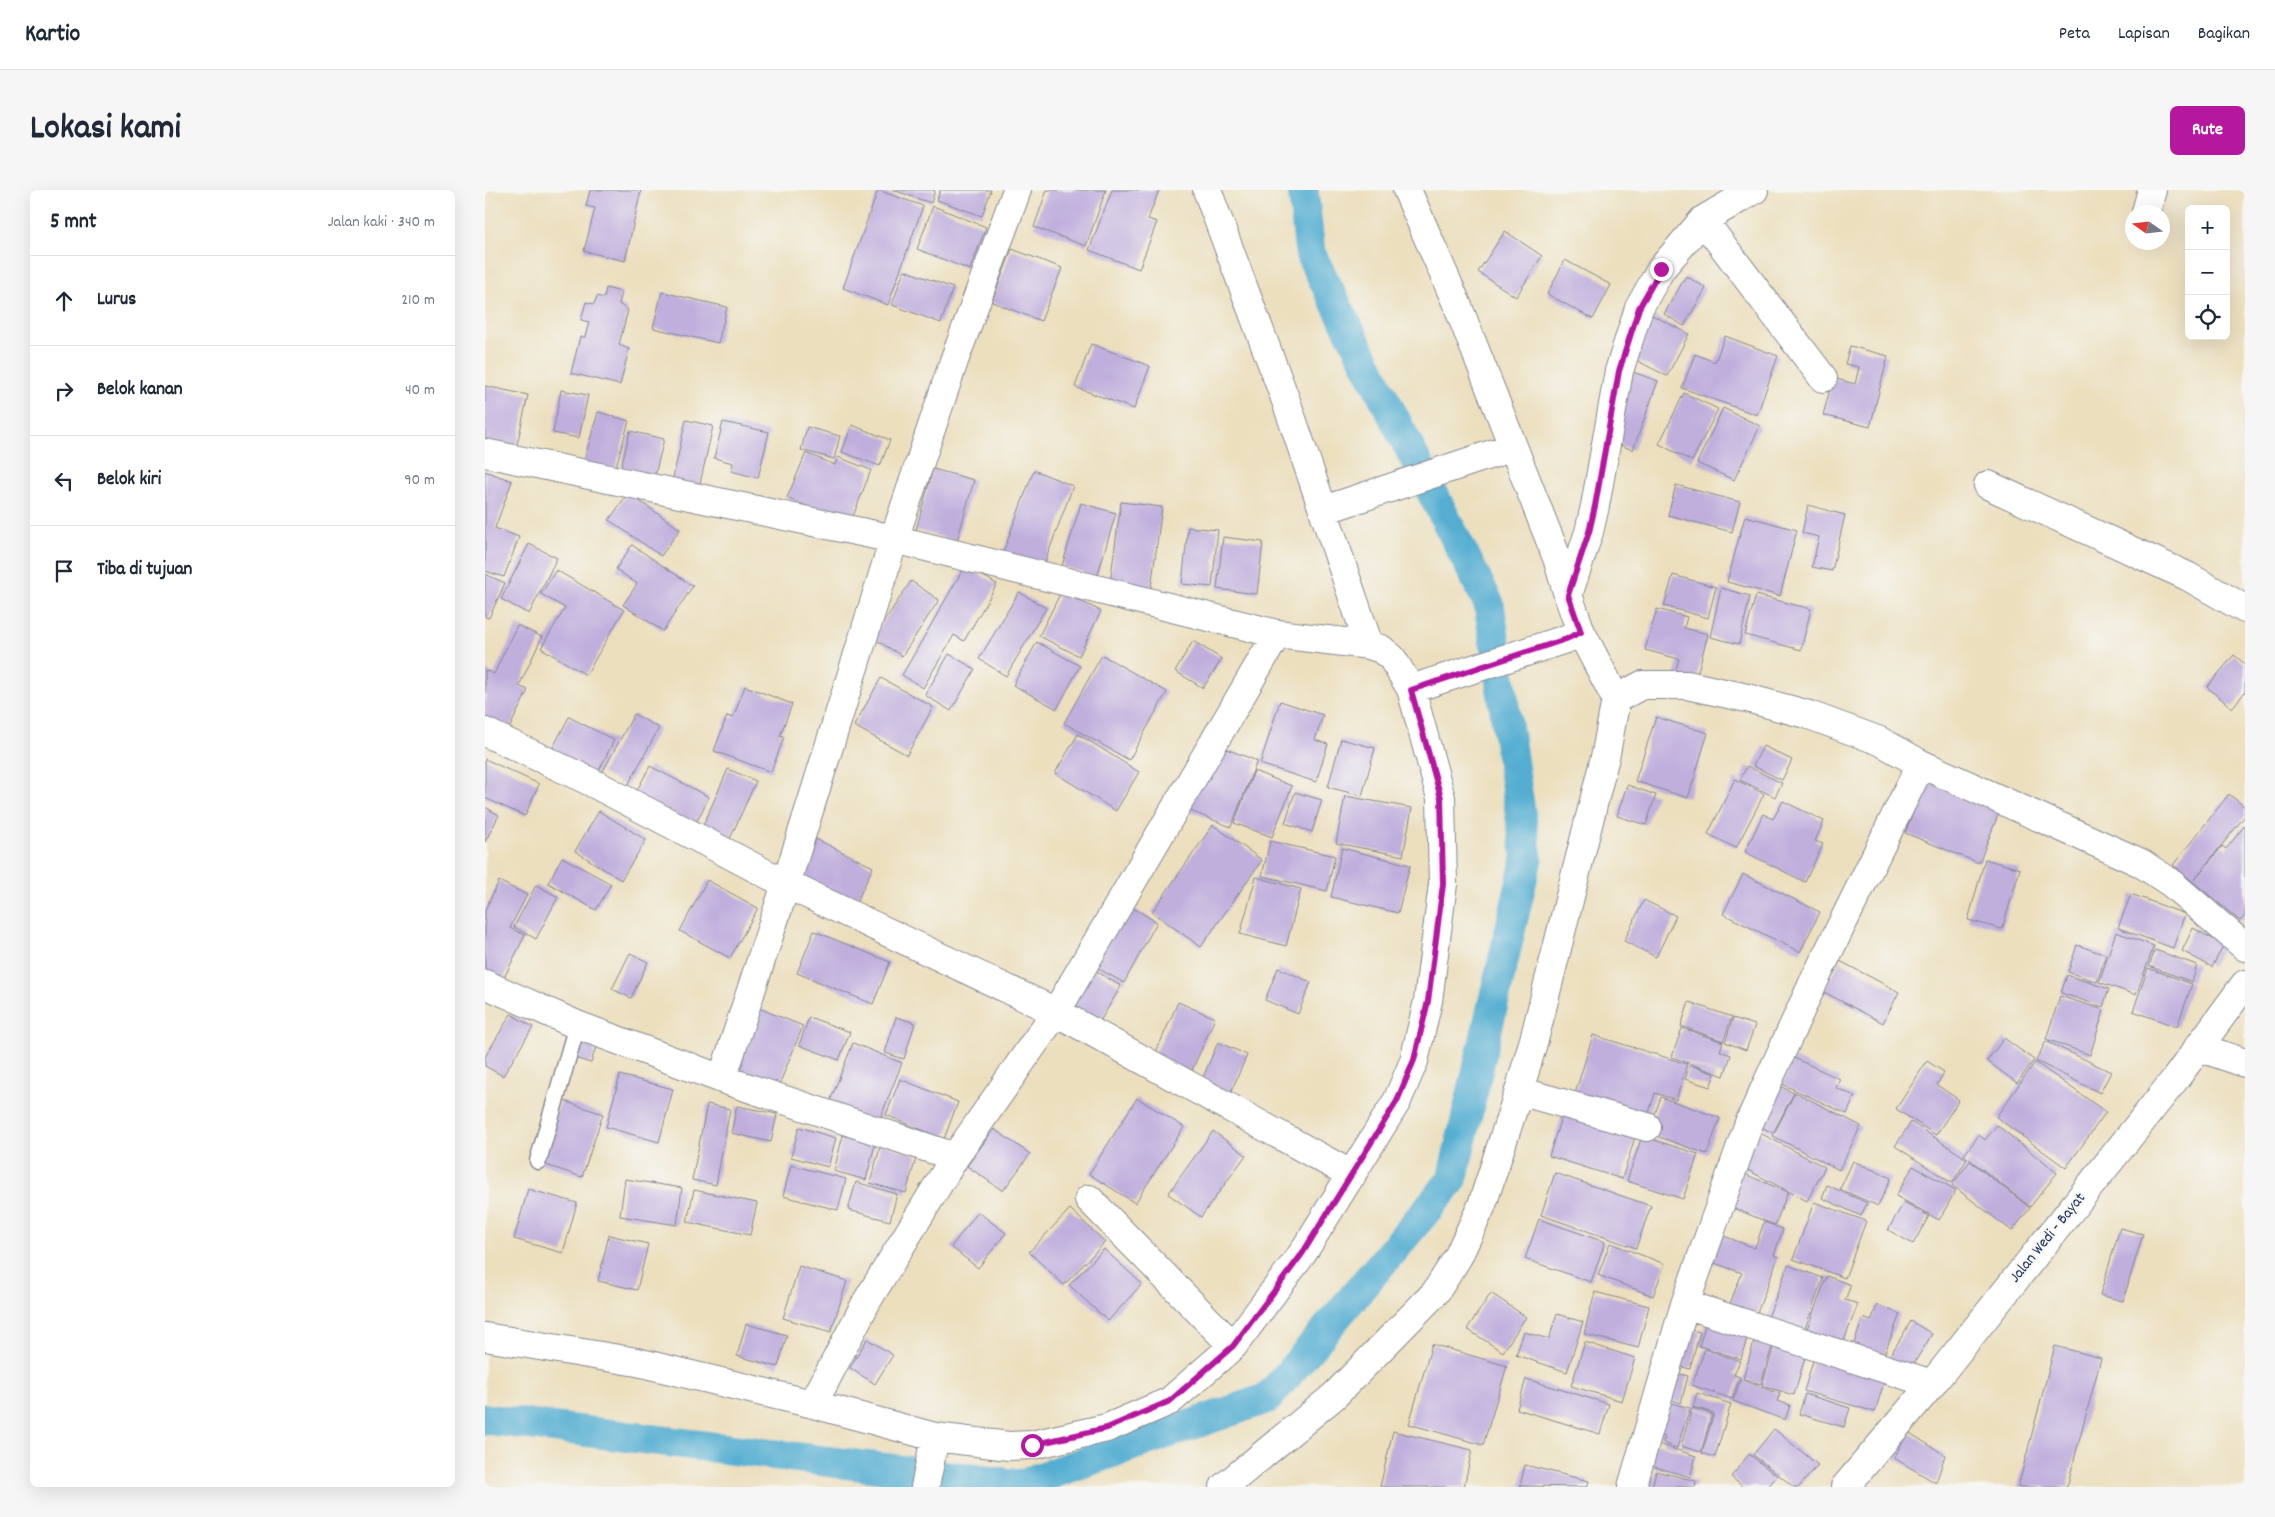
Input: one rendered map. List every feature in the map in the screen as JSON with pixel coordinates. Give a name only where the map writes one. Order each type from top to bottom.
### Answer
[{"type":"street","points":[[722,1079],[786,884],[894,539],[953,361],[1017,190]]},
{"type":"street","points":[[1207,190],[1286,401],[1330,508],[1369,645]]},
{"type":"street","points":[[1224,1487],[1334,1396],[1435,1293],[1458,1257],[1482,1205],[1535,1036],[1606,753],[1616,699],[1573,636],[1568,595],[1557,558],[1507,450],[1457,304],[1407,190]]},
{"type":"street","points":[[1568,595],[1589,532],[1619,371],[1639,308],[1661,269],[1703,220],[1754,190]]},
{"type":"street","points":[[2148,205],[2152,190]]},
{"type":"street","points":[[1703,220],[1823,378]]},
{"type":"street","points":[[1330,508],[1507,450]]},
{"type":"street","points":[[485,1337],[637,1362],[813,1404],[935,1442],[1009,1446],[1032,1445],[1107,1428],[1170,1401],[1233,1346],[1302,1254],[1397,1101],[1414,1060],[1428,1001],[1443,884],[1441,798],[1422,685],[1381,649],[1369,645],[1277,634],[894,539],[486,456]]},
{"type":"street","points":[[1988,485],[2187,576],[2245,608]]},
{"type":"street","points":[[813,1404],[867,1301],[955,1157],[1056,1012],[1277,634]]},
{"type":"street","points":[[1422,685],[1573,636]]},
{"type":"street","points":[[1616,699],[1642,685],[1687,685],[1747,698],[1840,725],[1880,741],[1921,764],[2141,864],[2171,883],[2245,947]]},
{"type":"street","points":[[485,732],[587,780],[786,884],[1056,1012],[1352,1176]]},
{"type":"street","points":[[1633,1487],[1685,1304],[1749,1123],[1812,985],[1921,764]]},
{"type":"street","points":[[485,984],[577,1025],[722,1079],[955,1157]]},
{"type":"street","name":"Jalan Wedi - Bayat","points":[[1845,1487],[1932,1384],[2198,1047],[2245,984]]},
{"type":"street","points":[[2198,1047],[2245,1063]]},
{"type":"street","points":[[1519,1091],[1647,1127]]},
{"type":"street","points":[[1089,1199],[1233,1346]]},
{"type":"street","points":[[1685,1304],[1932,1384]]},
{"type":"street","points":[[925,1487],[935,1442]]},
{"type":"lane","points":[[537,1161],[577,1025]]},
{"type":"building","points":[[590,190],[641,190],[625,261],[584,251],[595,208],[586,206]]},
{"type":"building","points":[[878,190],[923,206],[888,305],[843,288]]},
{"type":"building","points":[[893,190],[935,190],[931,203]]},
{"type":"building","points":[[940,190],[991,190],[982,216],[937,200]]},
{"type":"building","points":[[1047,190],[1106,190],[1086,246],[1034,227]]},
{"type":"building","points":[[1112,190],[1159,190],[1148,219],[1157,222],[1139,269],[1089,250]]},
{"type":"building","points":[[933,206],[986,227],[970,270],[917,249]]},
{"type":"building","points":[[1505,231],[1542,256],[1516,297],[1478,272]]},
{"type":"building","points":[[1012,249],[1062,268],[1041,321],[992,302]]},
{"type":"building","points":[[1565,260],[1611,285],[1593,319],[1547,294]]},
{"type":"building","points":[[904,270],[953,288],[941,323],[892,305]]},
{"type":"building","points":[[1686,276],[1706,288],[1684,326],[1664,314]]},
{"type":"building","points":[[606,288],[622,292],[619,304],[628,310],[619,345],[629,349],[620,385],[571,373],[580,337],[585,337],[589,322],[581,320],[586,302],[594,304],[597,296],[604,298]]},
{"type":"building","points":[[662,292],[727,307],[718,343],[653,328]]},
{"type":"building","points":[[1648,313],[1689,334],[1667,376],[1626,355]]},
{"type":"building","points":[[1725,336],[1778,356],[1757,415],[1682,388],[1695,354],[1715,362]]},
{"type":"building","points":[[1091,344],[1150,366],[1134,409],[1075,387]]},
{"type":"building","points":[[1850,346],[1888,356],[1870,427],[1823,415],[1833,378],[1855,384],[1859,367],[1845,364]]},
{"type":"building","points":[[1633,372],[1658,381],[1633,450],[1609,441]]},
{"type":"building","points":[[485,386],[528,395],[515,454],[485,447]]},
{"type":"building","points":[[561,390],[588,395],[579,438],[553,433]]},
{"type":"building","points":[[1684,393],[1718,409],[1692,461],[1659,444]]},
{"type":"building","points":[[1723,408],[1760,426],[1734,480],[1697,463]]},
{"type":"building","points":[[598,412],[629,421],[613,477],[582,468]]},
{"type":"building","points":[[686,420],[713,426],[699,488],[672,482]]},
{"type":"building","points":[[723,422],[769,432],[758,478],[731,471],[733,463],[714,458]]},
{"type":"building","points":[[852,425],[890,440],[880,466],[842,452]]},
{"type":"building","points":[[807,427],[840,436],[834,459],[801,450]]},
{"type":"building","points":[[630,431],[664,439],[653,483],[619,475]]},
{"type":"building","points":[[806,453],[835,465],[838,457],[871,470],[850,524],[787,498]]},
{"type":"building","points":[[933,469],[974,480],[957,541],[916,530]]},
{"type":"building","points":[[1034,470],[1073,486],[1043,567],[1003,552]]},
{"type":"building","points":[[485,471],[512,481],[495,528],[519,537],[504,577],[485,571]]},
{"type":"building","points":[[1676,485],[1740,502],[1732,532],[1668,515]]},
{"type":"building","points":[[628,493],[680,529],[661,556],[609,520]]},
{"type":"building","points":[[1121,502],[1162,507],[1151,588],[1110,583]]},
{"type":"building","points":[[1081,503],[1116,513],[1097,577],[1062,566]]},
{"type":"building","points":[[1808,505],[1845,515],[1832,571],[1812,567],[1819,537],[1802,533]]},
{"type":"building","points":[[1745,516],[1797,530],[1780,596],[1727,582]]},
{"type":"building","points":[[1188,527],[1218,530],[1212,587],[1182,584]]},
{"type":"building","points":[[1223,537],[1263,542],[1257,594],[1217,589]]},
{"type":"building","points":[[529,544],[557,558],[529,614],[501,599]]},
{"type":"building","points":[[632,545],[693,586],[663,631],[623,605],[637,584],[616,569]]},
{"type":"building","points":[[965,566],[997,584],[964,641],[954,635],[923,688],[902,675]]},
{"type":"building","points":[[556,570],[624,610],[586,675],[541,648],[565,608],[541,594]]},
{"type":"building","points":[[485,574],[505,583],[489,618],[485,617]]},
{"type":"building","points":[[1673,575],[1716,587],[1708,618],[1664,606]]},
{"type":"building","points":[[911,581],[939,600],[902,656],[873,638]]},
{"type":"building","points":[[1721,588],[1750,596],[1739,644],[1710,637]]},
{"type":"building","points":[[1019,592],[1046,608],[1006,676],[979,659]]},
{"type":"building","points":[[1061,592],[1101,611],[1079,656],[1039,636]]},
{"type":"building","points":[[1756,595],[1811,609],[1801,650],[1745,635]]},
{"type":"building","points":[[1657,609],[1687,617],[1684,628],[1708,634],[1695,682],[1674,676],[1679,659],[1645,650]]},
{"type":"building","points":[[517,625],[542,637],[519,686],[528,690],[506,735],[485,725],[485,670],[494,674]]},
{"type":"building","points":[[1193,641],[1222,659],[1203,688],[1175,671]]},
{"type":"building","points":[[1037,642],[1080,666],[1057,709],[1013,685]]},
{"type":"building","points":[[949,654],[975,669],[951,711],[925,695]]},
{"type":"building","points":[[1102,655],[1167,692],[1129,760],[1064,723]]},
{"type":"building","points":[[2234,655],[2245,664],[2245,692],[2232,708],[2207,687]]},
{"type":"building","points":[[881,678],[933,707],[907,755],[854,726]]},
{"type":"building","points":[[745,686],[792,704],[780,736],[784,737],[771,772],[714,751],[727,716],[733,718]]},
{"type":"building","points":[[1280,701],[1323,715],[1315,740],[1328,744],[1316,782],[1260,764]]},
{"type":"building","points":[[634,714],[659,728],[627,787],[602,773]]},
{"type":"building","points":[[569,717],[614,740],[594,781],[548,757]]},
{"type":"building","points":[[1656,717],[1708,733],[1688,798],[1635,781]]},
{"type":"building","points":[[1078,734],[1139,772],[1116,811],[1055,773]]},
{"type":"building","points":[[1341,739],[1375,748],[1362,796],[1328,787]]},
{"type":"building","points":[[1214,744],[1257,761],[1231,827],[1188,810]]},
{"type":"building","points":[[1763,746],[1792,760],[1782,780],[1753,766]]},
{"type":"building","points":[[485,759],[539,784],[525,816],[485,798]]},
{"type":"building","points":[[650,766],[709,797],[694,827],[634,796]]},
{"type":"building","points":[[1747,766],[1782,783],[1775,797],[1740,780]]},
{"type":"building","points":[[728,769],[756,781],[725,850],[698,837]]},
{"type":"building","points":[[1254,771],[1292,786],[1272,837],[1234,823]]},
{"type":"building","points":[[1735,779],[1764,794],[1736,848],[1708,834]]},
{"type":"building","points":[[1925,781],[2000,810],[1979,863],[1905,833]]},
{"type":"building","points":[[1627,785],[1656,795],[1646,825],[1617,816]]},
{"type":"building","points":[[1295,792],[1322,800],[1312,832],[1285,823]]},
{"type":"building","points":[[2229,794],[2245,807],[2245,816],[2194,880],[2222,846],[2226,849],[2245,825],[2245,916],[2240,921],[2173,865]]},
{"type":"building","points":[[1345,796],[1412,808],[1403,856],[1336,843]]},
{"type":"building","points":[[1783,801],[1824,821],[1815,841],[1823,844],[1805,882],[1745,852],[1763,814],[1773,819]]},
{"type":"building","points":[[485,807],[499,815],[485,842]]},
{"type":"building","points":[[599,811],[646,840],[621,880],[575,851]]},
{"type":"building","points":[[1213,825],[1262,860],[1201,947],[1152,912]]},
{"type":"building","points":[[816,839],[873,867],[853,910],[796,883]]},
{"type":"building","points":[[1270,841],[1335,856],[1327,891],[1262,876]]},
{"type":"building","points":[[1342,848],[1410,865],[1398,913],[1331,897]]},
{"type":"building","points":[[562,857],[611,884],[596,910],[548,883]]},
{"type":"building","points":[[1985,859],[2020,869],[2002,929],[1968,920]]},
{"type":"building","points":[[1743,874],[1820,912],[1800,952],[1723,914]]},
{"type":"building","points":[[1256,877],[1301,889],[1286,946],[1240,934]]},
{"type":"building","points":[[707,880],[758,908],[730,958],[680,931]]},
{"type":"building","points":[[499,881],[527,895],[510,928],[525,935],[500,986],[485,979],[485,910]]},
{"type":"building","points":[[536,885],[558,897],[536,939],[514,927]]},
{"type":"building","points":[[2131,894],[2185,914],[2173,948],[2118,928]]},
{"type":"building","points":[[1644,900],[1676,916],[1656,957],[1624,941]]},
{"type":"building","points":[[1126,904],[1157,922],[1124,983],[1092,965]]},
{"type":"building","points":[[2193,928],[2224,945],[2212,967],[2182,951]]},
{"type":"building","points":[[814,931],[890,962],[873,1004],[797,973]]},
{"type":"building","points":[[2116,932],[2154,946],[2136,995],[2099,982]]},
{"type":"building","points":[[2077,945],[2106,955],[2097,982],[2068,972]]},
{"type":"building","points":[[2155,950],[2197,965],[2192,982],[2149,966]]},
{"type":"building","points":[[630,953],[648,962],[631,998],[612,989]]},
{"type":"building","points":[[1840,961],[1899,992],[1883,1023],[1824,992]]},
{"type":"building","points":[[1091,968],[1121,986],[1096,1028],[1066,1010]]},
{"type":"building","points":[[1278,968],[1311,982],[1298,1014],[1265,1000]]},
{"type":"building","points":[[2148,968],[2192,984],[2177,1027],[2133,1011]]},
{"type":"building","points":[[2067,975],[2109,989],[2103,1007],[2061,993]]},
{"type":"building","points":[[2060,996],[2104,1010],[2090,1055],[2046,1039]]},
{"type":"building","points":[[1178,1002],[1215,1018],[1190,1075],[1153,1059]]},
{"type":"building","points":[[1689,1002],[1732,1017],[1723,1041],[1681,1026]]},
{"type":"building","points":[[756,1007],[803,1026],[777,1090],[730,1071]]},
{"type":"building","points":[[511,1014],[533,1027],[503,1076],[485,1066],[485,1057]]},
{"type":"building","points":[[809,1017],[850,1032],[839,1060],[799,1045]]},
{"type":"building","points":[[896,1017],[915,1023],[904,1059],[885,1053]]},
{"type":"building","points":[[1733,1018],[1755,1025],[1746,1050],[1725,1042]]},
{"type":"building","points":[[1682,1028],[1723,1042],[1720,1051],[1731,1055],[1724,1076],[1672,1057]]},
{"type":"building","points":[[1593,1035],[1687,1064],[1676,1100],[1655,1093],[1647,1119],[1574,1097]]},
{"type":"building","points":[[577,1038],[597,1044],[591,1063],[571,1057]]},
{"type":"building","points":[[2004,1038],[2034,1060],[2017,1083],[1987,1061]]},
{"type":"building","points":[[2046,1041],[2111,1072],[2100,1093],[2036,1061]]},
{"type":"building","points":[[1218,1042],[1247,1055],[1230,1094],[1201,1082]]},
{"type":"building","points":[[853,1043],[902,1063],[878,1124],[829,1104]]},
{"type":"building","points":[[1794,1058],[1840,1079],[1836,1088],[1855,1096],[1847,1114],[1782,1084]]},
{"type":"building","points":[[1927,1061],[1944,1072],[1937,1085],[1959,1100],[1936,1135],[1896,1109]]},
{"type":"building","points":[[2035,1062],[2106,1112],[2066,1168],[1996,1117]]},
{"type":"building","points":[[1690,1065],[1715,1074],[1710,1087],[1685,1079]]},
{"type":"building","points":[[620,1075],[673,1089],[659,1142],[606,1127]]},
{"type":"building","points":[[900,1079],[958,1102],[944,1139],[886,1115]]},
{"type":"building","points":[[1772,1082],[1794,1093],[1773,1133],[1751,1122]]},
{"type":"building","points":[[1795,1092],[1861,1126],[1839,1170],[1773,1136]]},
{"type":"building","points":[[1661,1097],[1720,1118],[1707,1154],[1648,1133]]},
{"type":"building","points":[[1137,1098],[1184,1127],[1135,1203],[1089,1174]]},
{"type":"building","points":[[561,1100],[603,1114],[582,1177],[540,1163]]},
{"type":"building","points":[[707,1104],[730,1109],[716,1185],[692,1180]]},
{"type":"building","points":[[737,1106],[777,1114],[771,1142],[731,1133]]},
{"type":"building","points":[[1563,1111],[1636,1134],[1622,1179],[1549,1156]]},
{"type":"building","points":[[1911,1122],[1967,1159],[1952,1183],[1895,1146]]},
{"type":"building","points":[[1997,1125],[2057,1173],[2030,1207],[1964,1155],[1979,1135],[1985,1140]]},
{"type":"building","points":[[799,1127],[836,1138],[828,1167],[791,1157]]},
{"type":"building","points":[[994,1129],[1030,1154],[1003,1191],[967,1166]]},
{"type":"building","points":[[1213,1131],[1246,1155],[1201,1217],[1168,1194]]},
{"type":"building","points":[[1758,1132],[1825,1167],[1807,1201],[1740,1166]]},
{"type":"building","points":[[843,1135],[875,1144],[866,1180],[834,1171]]},
{"type":"building","points":[[1642,1136],[1698,1154],[1683,1199],[1627,1181]]},
{"type":"building","points":[[881,1144],[917,1155],[906,1193],[870,1183]]},
{"type":"building","points":[[1853,1161],[1891,1178],[1878,1206],[1840,1189]]},
{"type":"building","points":[[1970,1161],[2030,1208],[2012,1231],[1952,1185]]},
{"type":"building","points":[[791,1165],[846,1179],[838,1210],[783,1196]]},
{"type":"building","points":[[1913,1166],[1956,1190],[1939,1220],[1896,1196]]},
{"type":"building","points":[[1737,1171],[1788,1192],[1775,1225],[1723,1204]]},
{"type":"building","points":[[1555,1173],[1651,1206],[1636,1248],[1541,1215]]},
{"type":"building","points":[[625,1179],[682,1188],[677,1225],[620,1216]]},
{"type":"building","points":[[856,1182],[897,1194],[890,1221],[848,1210]]},
{"type":"building","points":[[1827,1185],[1867,1203],[1861,1216],[1822,1198]]},
{"type":"building","points":[[528,1189],[577,1203],[563,1253],[514,1239]]},
{"type":"building","points":[[694,1190],[757,1203],[750,1235],[687,1222]]},
{"type":"building","points":[[1814,1202],[1866,1221],[1845,1278],[1793,1259]]},
{"type":"building","points":[[1904,1202],[1929,1216],[1913,1244],[1888,1230]]},
{"type":"building","points":[[1070,1209],[1105,1242],[1064,1285],[1029,1252]]},
{"type":"building","points":[[978,1212],[1006,1233],[978,1268],[951,1247]]},
{"type":"building","points":[[1539,1219],[1605,1242],[1591,1282],[1525,1259]]},
{"type":"building","points":[[1764,1222],[1783,1229],[1774,1255],[1778,1257],[1754,1321],[1727,1311],[1742,1273],[1706,1260],[1716,1233],[1755,1248]]},
{"type":"building","points":[[2120,1228],[2143,1234],[2123,1301],[2100,1295]]},
{"type":"building","points":[[609,1235],[648,1244],[637,1290],[598,1281]]},
{"type":"building","points":[[1610,1243],[1665,1264],[1653,1296],[1598,1275]]},
{"type":"building","points":[[1104,1249],[1142,1284],[1108,1321],[1069,1285]]},
{"type":"building","points":[[1788,1265],[1823,1278],[1802,1337],[1766,1323]]},
{"type":"building","points":[[799,1266],[847,1281],[831,1332],[783,1318]]},
{"type":"building","points":[[1827,1276],[1851,1285],[1845,1300],[1858,1304],[1840,1351],[1804,1337]]},
{"type":"building","points":[[1595,1292],[1649,1306],[1638,1348],[1584,1334]]},
{"type":"building","points":[[1491,1293],[1526,1317],[1503,1352],[1467,1329]]},
{"type":"building","points":[[1877,1305],[1900,1314],[1882,1360],[1852,1349],[1863,1318],[1871,1321]]},
{"type":"building","points":[[1557,1314],[1583,1322],[1567,1372],[1516,1355],[1524,1332],[1549,1339]]},
{"type":"building","points":[[1911,1321],[1932,1334],[1908,1373],[1887,1361]]},
{"type":"building","points":[[1706,1322],[1748,1335],[1741,1359],[1699,1346]]},
{"type":"building","points":[[746,1324],[787,1335],[778,1367],[737,1356]]},
{"type":"building","points":[[1680,1327],[1700,1332],[1690,1369],[1671,1364]]},
{"type":"building","points":[[1755,1338],[1773,1343],[1761,1384],[1743,1379]]},
{"type":"building","points":[[867,1339],[893,1355],[875,1384],[850,1368]]},
{"type":"building","points":[[1585,1342],[1635,1358],[1622,1401],[1571,1386]]},
{"type":"building","points":[[1432,1344],[1507,1366],[1483,1445],[1409,1424]]},
{"type":"building","points":[[1774,1345],[1806,1354],[1794,1395],[1762,1386]]},
{"type":"building","points":[[2055,1346],[2101,1358],[2067,1487],[2018,1487]]},
{"type":"building","points":[[1705,1349],[1740,1361],[1734,1375],[1740,1377],[1732,1399],[1692,1385]]},
{"type":"building","points":[[1814,1358],[1885,1379],[1875,1412],[1804,1391]]},
{"type":"building","points":[[1672,1372],[1688,1376],[1681,1403],[1665,1398]]},
{"type":"building","points":[[1526,1379],[1609,1404],[1600,1434],[1517,1409]]},
{"type":"building","points":[[1741,1379],[1780,1394],[1777,1401],[1790,1405],[1785,1420],[1733,1401]]},
{"type":"building","points":[[1697,1393],[1731,1404],[1715,1457],[1702,1453],[1714,1413],[1693,1407]]},
{"type":"building","points":[[1805,1394],[1850,1408],[1844,1427],[1799,1414]]},
{"type":"building","points":[[1667,1402],[1690,1408],[1677,1448],[1663,1443],[1665,1437],[1657,1435]]},
{"type":"building","points":[[1692,1408],[1712,1414],[1701,1452],[1681,1446]]},
{"type":"building","points":[[1774,1429],[1818,1465],[1799,1487],[1794,1487],[1753,1455]]},
{"type":"building","points":[[1393,1431],[1472,1450],[1464,1487],[1380,1487]]},
{"type":"building","points":[[1908,1432],[1945,1455],[1936,1483],[1894,1458]]},
{"type":"building","points":[[1655,1443],[1696,1456],[1690,1477],[1648,1465]]},
{"type":"building","points":[[1749,1454],[1777,1476],[1768,1487],[1743,1487],[1731,1477]]},
{"type":"building","points":[[1525,1465],[1589,1481],[1587,1487],[1520,1486]]},
{"type":"building","points":[[1656,1471],[1696,1481],[1695,1487],[1652,1487]]},
{"type":"waterway","points":[[485,1419],[1019,1485],[1268,1398],[1452,1180],[1527,858],[1489,604],[1310,253],[1303,190]]},
{"type":"route","points":[[1032,1445],[1107,1428],[1170,1401],[1233,1346],[1302,1254],[1397,1101],[1414,1060],[1428,1001],[1443,884],[1441,798],[1411,690],[1566,639],[1581,632],[1568,595],[1589,532],[1595,506],[1619,371],[1639,308],[1661,269]]}]
